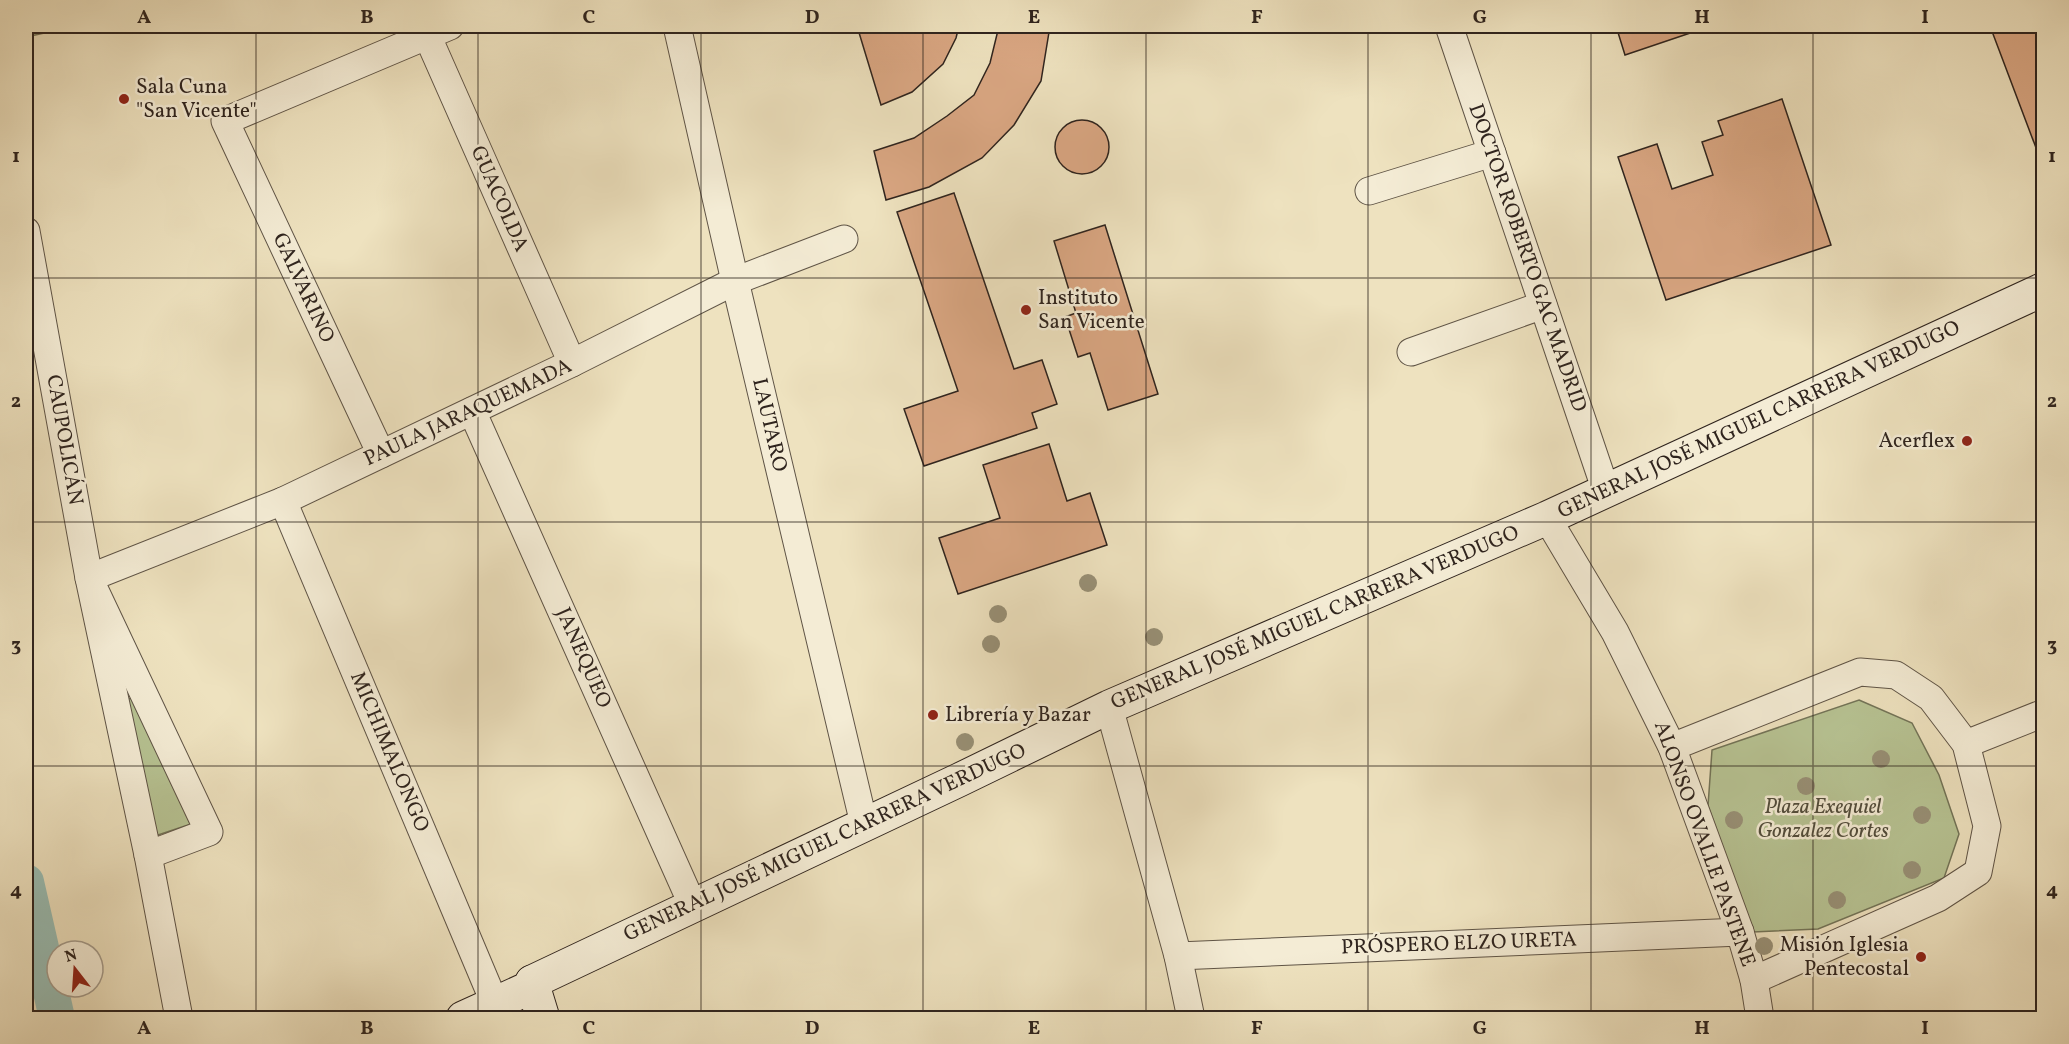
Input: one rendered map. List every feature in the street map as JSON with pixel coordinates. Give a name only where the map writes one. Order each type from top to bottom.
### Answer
[{"type":"street","name":"LAUTARO","points":[[677,26],[864,824]]},
{"type":"street","name":"DOCTOR ROBERTO GAC MADRID","points":[[1449,26],[1606,491]]},
{"type":"street","name":"GALVARINO","points":[[381,454],[225,121],[438,30]]},
{"type":"street","name":"GUACOLDA","points":[[438,30],[572,363]]},
{"type":"street","points":[[1370,192],[1492,153]]},
{"type":"street","name":"CAUPOLICÁN","points":[[27,231],[89,578],[148,855],[179,1018]]},
{"type":"street","name":"PAULA JARAQUEMADA","points":[[89,578],[283,501],[572,363],[735,281],[844,239]]},
{"type":"street","name":"GENERAL JOSÉ MIGUEL CARRERA VERDUGO","points":[[463,1018],[529,988],[532,982],[1108,707],[1547,518],[2043,289]]},
{"type":"street","points":[[1411,352],[1543,305]]},
{"type":"street","name":"JANEQUEO","points":[[472,411],[693,906]]},
{"type":"street","name":"MICHIMALONGO","points":[[283,501],[495,1004]]},
{"type":"street","name":"ALONSO OVALLE PASTENE","points":[[1547,518],[1615,632],[1672,747],[1740,933],[1754,980],[1760,1018]]},
{"type":"street","name":"CAUPOLICÁN","points":[[89,578],[209,832],[148,855]]},
{"type":"street","points":[[1672,747],[1860,672],[1896,675],[1931,698],[1966,744],[1987,826],[1978,872],[1938,898],[1754,980]]},
{"type":"street","points":[[1108,707],[1178,956],[1191,1018]]},
{"type":"street","points":[[1966,744],[2043,713]]},
{"type":"street","name":"PRÓSPERO ELZO URETA","points":[[1178,956],[1740,933]]},
{"type":"street","points":[[532,982],[543,1018]]},
{"type":"green space","points":[[26,26],[76,26],[26,37]]},
{"type":"green space","points":[[139,695],[194,823],[155,836],[126,700]]},
{"type":"green space","name":"Plaza Exequiel Gonzalez Cortes","points":[[1859,700],[1912,723],[1939,775],[1959,834],[1944,878],[1818,929],[1753,932],[1708,806],[1712,750]]},
{"type":"building","points":[[857,26],[959,26],[956,38],[943,64],[912,92],[881,105]]},
{"type":"building","points":[[999,26],[1050,26],[1041,81],[1014,125],[982,158],[929,187],[886,200],[874,151],[914,138],[974,95],[990,63]]},
{"type":"building","points":[[1616,26],[1711,26],[1625,55]]},
{"type":"building","points":[[1990,26],[2044,26],[2044,169]]},
{"type":"building","points":[[1782,99],[1831,245],[1666,300],[1618,157],[1657,144],[1672,189],[1713,175],[1702,142],[1723,135],[1718,121]]},
{"type":"building","points":[[1077,120],[1087,120],[1097,124],[1105,132],[1109,147],[1105,162],[1097,170],[1087,174],[1077,174],[1067,170],[1059,162],[1055,152],[1055,142],[1059,132],[1067,124]]},
{"type":"building","points":[[954,193],[1014,369],[1042,360],[1057,404],[1032,413],[1037,428],[924,466],[904,409],[958,391],[897,212]]},
{"type":"building","points":[[1105,225],[1158,394],[1108,410],[1090,353],[1078,357],[1065,317],[1076,313],[1054,241]]},
{"type":"building","points":[[1049,444],[1067,501],[1090,493],[1107,545],[958,594],[939,538],[1000,518],[983,465]]},
{"type":"waterway","points":[[26,882],[57,1018]]},
{"type":"place","name":"Sala Cuna \"San Vicente\"","points":[[124,99]]},
{"type":"place","name":"Instituto San Vicente","points":[[1026,310]]},
{"type":"place","name":"Acerflex","points":[[1967,441]]},
{"type":"place","name":"Librería y Bazar","points":[[933,715]]},
{"type":"place","name":"Misión Iglesia Pentecostal","points":[[1921,957]]}]
